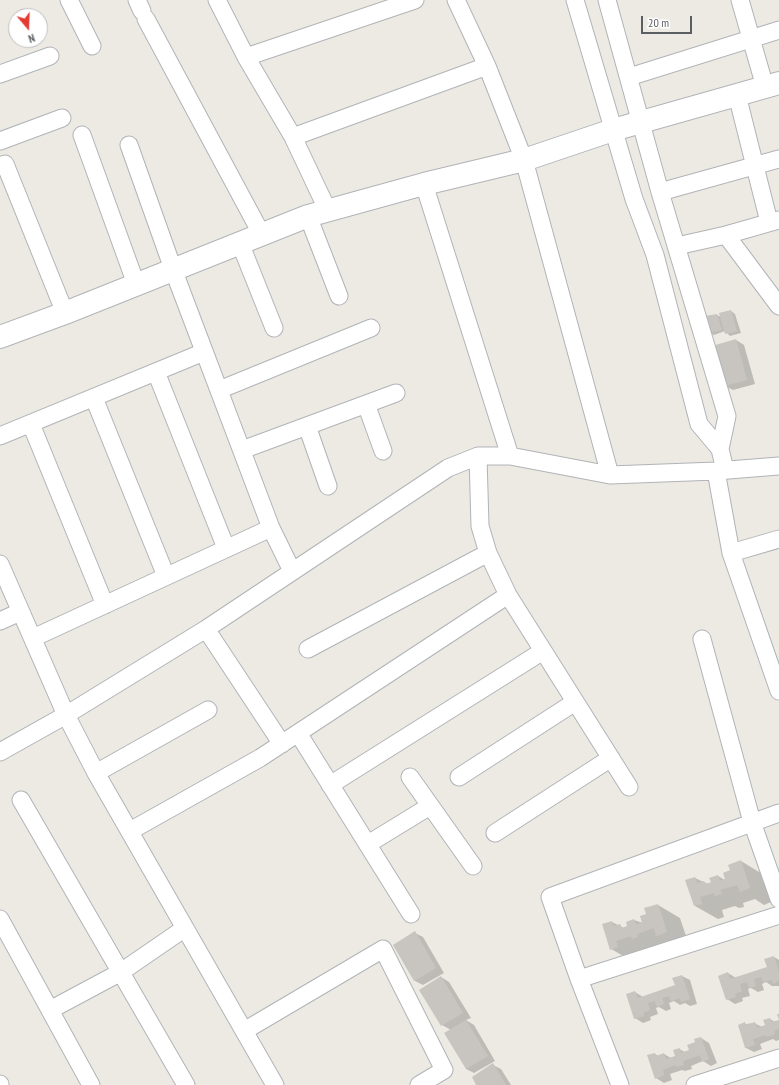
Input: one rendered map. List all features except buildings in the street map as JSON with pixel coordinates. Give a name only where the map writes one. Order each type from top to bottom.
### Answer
[{"type":"street","points":[[69,0],[92,46]]},
{"type":"street","points":[[217,0],[246,57],[293,137],[328,211]]},
{"type":"street","points":[[246,57],[391,3],[415,0]]},
{"type":"street","points":[[456,0],[488,66],[524,160],[610,475]]},
{"type":"street","points":[[575,0],[634,199],[655,255],[699,424],[720,449]]},
{"type":"street","points":[[607,0],[660,192],[726,416],[720,449],[720,470],[731,553],[779,691]]},
{"type":"street","points":[[0,337],[65,313],[308,216],[424,184],[524,160],[613,130],[772,85],[751,38],[740,0]]},
{"type":"street","points":[[142,10],[262,235]]},
{"type":"street","points":[[629,77],[779,30]]},
{"type":"street","points":[[0,74],[50,56]]},
{"type":"street","points":[[293,137],[488,66]]},
{"type":"street","points":[[677,246],[726,235],[774,221],[756,166],[738,95]]},
{"type":"street","points":[[0,141],[62,118]]},
{"type":"street","points":[[82,135],[136,284]]},
{"type":"street","points":[[129,145],[173,269],[271,528],[292,571]]},
{"type":"street","points":[[660,192],[779,159]]},
{"type":"street","points":[[5,164],[65,313]]},
{"type":"street","points":[[424,184],[510,456]]},
{"type":"street","points":[[308,216],[339,296]]},
{"type":"street","points":[[726,235],[779,306]]},
{"type":"street","points":[[240,243],[274,328]]},
{"type":"street","points":[[219,390],[371,328]]},
{"type":"street","points":[[0,436],[204,352]]},
{"type":"street","points":[[156,372],[226,548]]},
{"type":"street","points":[[242,450],[396,392]]},
{"type":"street","points":[[94,398],[166,576]]},
{"type":"street","points":[[366,404],[383,451]]},
{"type":"street","points":[[31,424],[105,605]]},
{"type":"street","points":[[307,426],[328,486]]},
{"type":"street","points":[[478,456],[480,526],[488,553],[508,595],[629,787]]},
{"type":"street","points":[[0,752],[66,715],[206,629],[448,468],[478,456],[510,456],[610,475],[779,466]]},
{"type":"street","points":[[33,638],[271,528]]},
{"type":"street","points":[[731,553],[779,539]]},
{"type":"street","points":[[308,649],[488,553]]},
{"type":"street","points":[[0,564],[66,715],[96,773],[275,1085]]},
{"type":"street","points":[[130,832],[260,758],[508,595]]},
{"type":"street","points":[[0,621],[20,612]]},
{"type":"street","points":[[206,629],[282,744]]},
{"type":"street","points":[[702,639],[752,822],[779,899]]},
{"type":"street","points":[[330,785],[543,651]]},
{"type":"street","points":[[459,777],[575,702]]},
{"type":"street","points":[[96,773],[208,710]]},
{"type":"street","points":[[298,733],[411,914]]},
{"type":"street","points":[[495,833],[611,758]]},
{"type":"street","points":[[410,777],[473,866]]},
{"type":"street","points":[[21,800],[186,1085]]},
{"type":"street","points":[[368,844],[430,806]]},
{"type":"street","points":[[620,1085],[579,979],[550,897],[779,813]]},
{"type":"street","points":[[579,979],[779,915]]},
{"type":"street","points":[[50,1010],[121,972],[185,928]]},
{"type":"street","points":[[2,930],[50,1010],[91,1085]]},
{"type":"street","points":[[244,1031],[383,949],[444,1070],[419,1085]]},
{"type":"street","points":[[695,1085],[779,1058]]}]
